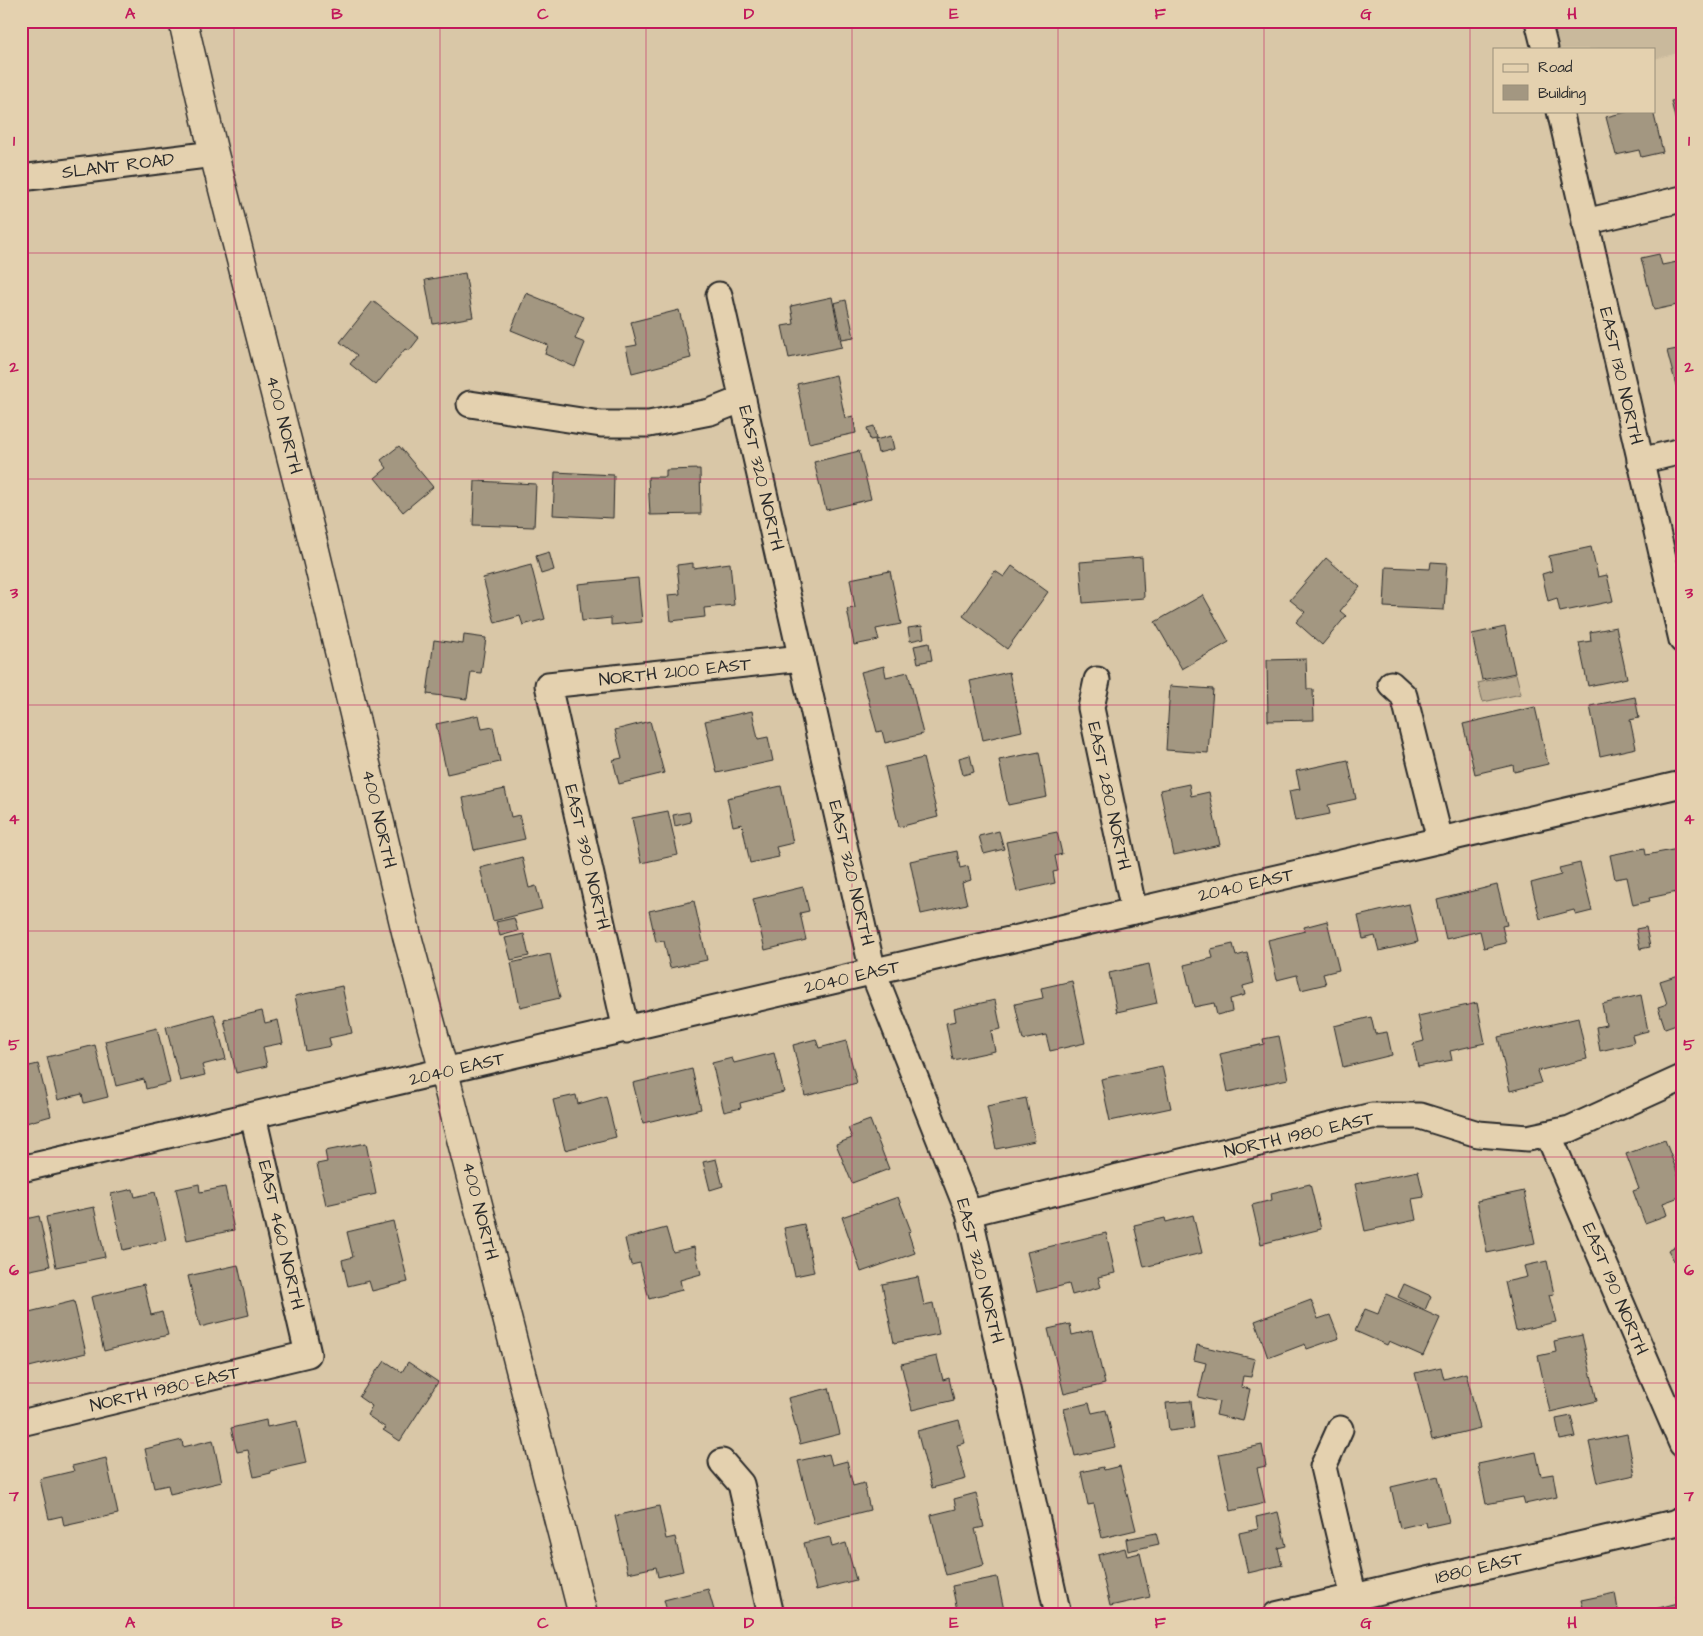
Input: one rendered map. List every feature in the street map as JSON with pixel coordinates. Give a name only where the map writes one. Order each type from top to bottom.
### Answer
[{"type":"main road","name":"400 NORTH","points":[[183,21],[214,154],[314,546],[407,936],[444,1072],[583,1615]]},
{"type":"street","points":[[1538,21],[1545,48]]},
{"type":"street","name":"EAST 130 NORTH","points":[[1560,112],[1682,640]]},
{"type":"street","name":"SLANT ROAD","points":[[21,178],[214,154]]},
{"type":"street","points":[[1585,222],[1682,199]]},
{"type":"street","name":"EAST 320 NORTH","points":[[719,295],[874,972],[969,1213],[1058,1615]]},
{"type":"street","points":[[470,404],[601,424],[649,424],[710,412],[743,399]]},
{"type":"street","points":[[1640,461],[1682,451]]},
{"type":"street","name":"NORTH 2100 EAST","points":[[548,685],[802,658]]},
{"type":"street","name":"EAST 280 NORTH","points":[[1096,680],[1091,708],[1134,911]]},
{"type":"street","points":[[1391,684],[1404,696],[1440,840]]},
{"type":"street","name":"EAST 390 NORTH","points":[[548,685],[626,1030]]},
{"type":"street","name":"2040 EAST","points":[[21,1170],[1682,784]]},
{"type":"street","name":"NORTH 1980 EAST","points":[[969,1213],[1372,1116],[1420,1116],[1478,1134],[1528,1138],[1570,1128],[1682,1078]]},
{"type":"street","name":"EAST 460 NORTH","points":[[253,1116],[308,1354]]},
{"type":"street","name":"EAST 190 NORTH","points":[[1548,1134],[1682,1444]]},
{"type":"street","name":"NORTH 1980 EAST","points":[[21,1423],[308,1354]]},
{"type":"street","points":[[1340,1429],[1324,1467],[1356,1606]]},
{"type":"street","points":[[722,1462],[741,1484],[771,1615]]},
{"type":"street","name":"1880 EAST","points":[[1276,1615],[1356,1606],[1674,1523],[1682,1519]]},
{"type":"shaded area","points":[[1539,21],[1682,21],[1682,52],[1656,58],[1656,48],[1545,48]]},
{"type":"shaded area","points":[[1516,674],[1521,694],[1483,702],[1478,683]]},
{"type":"building","points":[[1682,99],[1682,139],[1680,139],[1671,101]]},
{"type":"building","points":[[1626,112],[1653,112],[1663,152],[1641,157],[1639,150],[1616,155],[1606,117]]},
{"type":"building","points":[[1659,254],[1662,265],[1682,261],[1682,304],[1654,310],[1641,258]]},
{"type":"building","points":[[465,273],[473,317],[433,324],[425,280]]},
{"type":"building","points":[[526,293],[584,317],[575,339],[585,343],[575,367],[545,354],[548,345],[511,330]]},
{"type":"building","points":[[832,297],[842,347],[789,358],[782,326],[794,324],[791,306]]},
{"type":"building","points":[[846,300],[854,337],[842,339],[834,303]]},
{"type":"building","points":[[373,301],[419,338],[409,351],[405,349],[376,385],[350,364],[357,355],[340,342]]},
{"type":"building","points":[[679,310],[691,358],[632,373],[626,347],[637,345],[631,322]]},
{"type":"building","points":[[1682,348],[1682,387],[1677,389],[1667,351]]},
{"type":"building","points":[[836,375],[845,418],[853,416],[856,433],[809,443],[797,384]]},
{"type":"building","points":[[874,426],[876,439],[870,440],[867,428]]},
{"type":"building","points":[[891,436],[894,449],[878,453],[875,440]]},
{"type":"building","points":[[399,446],[433,487],[403,512],[375,478],[387,468],[381,460]]},
{"type":"building","points":[[859,451],[871,499],[826,510],[814,462]]},
{"type":"building","points":[[700,469],[701,514],[650,515],[648,477],[666,477],[666,470]]},
{"type":"building","points":[[555,472],[614,475],[613,518],[553,515]]},
{"type":"building","points":[[475,481],[536,484],[534,527],[473,525]]},
{"type":"building","points":[[1591,547],[1598,577],[1607,575],[1613,601],[1560,612],[1557,598],[1548,601],[1542,574],[1552,571],[1549,556]]},
{"type":"building","points":[[549,552],[554,570],[541,574],[536,556]]},
{"type":"building","points":[[1142,557],[1144,598],[1083,603],[1080,562]]},
{"type":"building","points":[[1326,558],[1360,587],[1340,611],[1346,616],[1322,645],[1296,622],[1305,612],[1290,600]]},
{"type":"building","points":[[1431,562],[1447,563],[1444,610],[1384,607],[1386,567],[1430,569]]},
{"type":"building","points":[[693,563],[693,568],[730,563],[734,605],[704,608],[705,617],[671,621],[668,595],[680,594],[677,565]]},
{"type":"building","points":[[531,565],[545,619],[523,625],[520,616],[495,623],[483,578]]},
{"type":"building","points":[[1012,566],[1048,592],[1007,649],[963,616],[995,571],[1004,577]]},
{"type":"building","points":[[890,571],[901,624],[876,629],[879,640],[854,645],[847,609],[855,608],[850,579]]},
{"type":"building","points":[[638,578],[642,622],[611,625],[611,618],[582,621],[578,584]]},
{"type":"building","points":[[1203,595],[1229,642],[1182,669],[1155,622]]},
{"type":"building","points":[[922,626],[924,638],[910,641],[908,628]]},
{"type":"building","points":[[1505,627],[1515,673],[1482,680],[1472,634]]},
{"type":"building","points":[[1616,627],[1627,678],[1588,686],[1579,643],[1591,641],[1590,632]]},
{"type":"building","points":[[464,635],[486,638],[481,673],[471,672],[467,699],[427,694],[434,640],[463,644]]},
{"type":"building","points":[[929,643],[932,660],[918,663],[914,646]]},
{"type":"building","points":[[1306,659],[1307,689],[1313,689],[1314,720],[1268,721],[1267,660]]},
{"type":"building","points":[[884,666],[886,677],[908,672],[923,734],[885,743],[882,731],[877,732],[861,672]]},
{"type":"building","points":[[1009,672],[1022,731],[983,740],[970,681]]},
{"type":"building","points":[[1170,686],[1213,689],[1208,753],[1166,750]]},
{"type":"building","points":[[1635,697],[1639,718],[1630,720],[1636,748],[1600,756],[1590,706]]},
{"type":"building","points":[[1535,707],[1548,764],[1514,772],[1513,765],[1475,774],[1463,724]]},
{"type":"building","points":[[752,711],[758,739],[768,737],[773,761],[717,773],[705,721]]},
{"type":"building","points":[[479,715],[482,729],[493,727],[500,762],[447,774],[436,724]]},
{"type":"building","points":[[650,721],[664,773],[619,784],[613,760],[622,758],[615,730]]},
{"type":"building","points":[[1039,752],[1047,797],[1008,805],[999,760]]},
{"type":"building","points":[[970,755],[974,772],[963,775],[959,758]]},
{"type":"building","points":[[923,758],[938,817],[899,827],[885,767]]},
{"type":"building","points":[[1348,760],[1356,799],[1328,805],[1330,814],[1295,821],[1289,791],[1300,789],[1296,771]]},
{"type":"building","points":[[1189,784],[1191,796],[1209,792],[1220,845],[1174,855],[1160,790]]},
{"type":"building","points":[[781,786],[793,843],[776,847],[779,857],[750,863],[742,824],[733,826],[727,798]]},
{"type":"building","points":[[505,789],[511,817],[519,815],[525,839],[474,850],[463,798]]},
{"type":"building","points":[[668,811],[678,855],[641,863],[632,818]]},
{"type":"building","points":[[689,812],[691,822],[675,826],[673,815]]},
{"type":"building","points":[[999,831],[1004,849],[984,854],[979,836]]},
{"type":"building","points":[[1057,832],[1062,854],[1055,856],[1058,871],[1053,872],[1055,883],[1017,892],[1006,842]]},
{"type":"building","points":[[1645,848],[1646,855],[1678,849],[1682,868],[1682,891],[1649,898],[1650,901],[1633,905],[1627,877],[1615,879],[1610,855]]},
{"type":"building","points":[[957,851],[960,868],[968,866],[971,880],[962,883],[967,904],[921,914],[910,861]]},
{"type":"building","points":[[522,857],[529,888],[536,886],[542,909],[493,921],[480,868]]},
{"type":"building","points":[[1580,863],[1592,911],[1576,915],[1574,910],[1540,919],[1531,883],[1561,875],[1559,868]]},
{"type":"building","points":[[1497,885],[1507,925],[1502,926],[1506,943],[1484,948],[1480,931],[1446,939],[1437,900]]},
{"type":"building","points":[[803,887],[809,911],[800,913],[806,940],[765,950],[753,899]]},
{"type":"building","points":[[694,901],[707,960],[670,968],[664,941],[656,942],[649,911]]},
{"type":"building","points":[[1409,904],[1418,942],[1379,951],[1375,936],[1363,939],[1358,916]]},
{"type":"building","points":[[514,918],[518,931],[500,936],[496,922]]},
{"type":"building","points":[[1327,921],[1339,970],[1323,974],[1326,984],[1301,990],[1297,975],[1277,980],[1268,940],[1305,931],[1304,927]]},
{"type":"building","points":[[1646,927],[1650,947],[1640,949],[1636,929]]},
{"type":"building","points":[[524,934],[529,956],[511,960],[505,938]]},
{"type":"building","points":[[1233,944],[1236,956],[1247,953],[1254,983],[1243,986],[1245,995],[1230,999],[1232,1011],[1217,1015],[1214,1003],[1194,1007],[1184,965],[1213,958],[1211,949]]},
{"type":"building","points":[[550,954],[560,998],[520,1007],[511,963]]},
{"type":"building","points":[[1149,964],[1157,1003],[1117,1012],[1109,973]]},
{"type":"building","points":[[1682,974],[1682,1022],[1665,1028],[1658,1007],[1667,1004],[1660,981]]},
{"type":"building","points":[[1072,981],[1085,1043],[1050,1051],[1046,1035],[1023,1040],[1015,1004],[1043,998],[1041,988]]},
{"type":"building","points":[[342,986],[352,1033],[329,1038],[331,1046],[306,1051],[295,996]]},
{"type":"building","points":[[1641,995],[1648,1031],[1632,1035],[1634,1043],[1600,1051],[1596,1027],[1606,1025],[1602,1004]]},
{"type":"building","points":[[995,1000],[1001,1029],[991,1031],[995,1051],[953,1060],[946,1023],[956,1021],[954,1009]]},
{"type":"building","points":[[1477,1003],[1485,1043],[1450,1051],[1452,1060],[1418,1067],[1413,1044],[1424,1041],[1418,1016]]},
{"type":"building","points":[[262,1011],[265,1023],[278,1020],[283,1043],[263,1047],[267,1066],[236,1073],[224,1020]]},
{"type":"building","points":[[214,1014],[226,1059],[202,1065],[205,1075],[180,1081],[166,1027]]},
{"type":"building","points":[[1371,1017],[1375,1034],[1387,1032],[1392,1055],[1343,1067],[1334,1026]]},
{"type":"building","points":[[1578,1018],[1587,1059],[1537,1071],[1541,1083],[1510,1091],[1498,1037]]},
{"type":"building","points":[[157,1028],[170,1083],[146,1089],[144,1079],[116,1086],[105,1041]]},
{"type":"building","points":[[1279,1036],[1288,1079],[1228,1092],[1220,1054],[1264,1044],[1263,1039]]},
{"type":"building","points":[[816,1039],[819,1048],[846,1041],[857,1083],[805,1096],[793,1045]]},
{"type":"building","points":[[95,1045],[108,1097],[84,1103],[82,1094],[58,1100],[47,1057]]},
{"type":"building","points":[[774,1053],[784,1092],[740,1103],[741,1108],[724,1112],[712,1063],[732,1058],[734,1063]]},
{"type":"building","points":[[38,1064],[51,1116],[26,1123],[24,1115],[21,1115],[21,1068]]},
{"type":"building","points":[[1162,1066],[1171,1108],[1110,1121],[1101,1079]]},
{"type":"building","points":[[692,1069],[701,1109],[643,1123],[633,1083]]},
{"type":"building","points":[[576,1095],[578,1104],[606,1096],[616,1137],[565,1150],[553,1100]]},
{"type":"building","points":[[1026,1098],[1035,1141],[996,1149],[987,1106]]},
{"type":"building","points":[[870,1120],[889,1169],[852,1183],[836,1144],[852,1138],[848,1128]]},
{"type":"building","points":[[1665,1140],[1682,1185],[1682,1196],[1663,1203],[1667,1215],[1645,1223],[1633,1191],[1639,1189],[1626,1154]]},
{"type":"building","points":[[366,1143],[376,1194],[326,1205],[317,1164],[327,1162],[325,1151]]},
{"type":"building","points":[[716,1159],[723,1186],[710,1190],[703,1162]]},
{"type":"building","points":[[1418,1171],[1424,1197],[1412,1199],[1416,1220],[1365,1231],[1355,1184]]},
{"type":"building","points":[[199,1184],[200,1192],[225,1187],[234,1230],[187,1240],[176,1189]]},
{"type":"building","points":[[1310,1184],[1321,1229],[1261,1244],[1252,1205],[1272,1200],[1271,1193]]},
{"type":"building","points":[[133,1189],[135,1197],[155,1192],[166,1240],[123,1250],[111,1194]]},
{"type":"building","points":[[1524,1191],[1535,1243],[1487,1253],[1477,1201]]},
{"type":"building","points":[[898,1197],[911,1231],[908,1232],[915,1253],[861,1272],[842,1217]]},
{"type":"building","points":[[94,1207],[105,1257],[56,1267],[46,1217]]},
{"type":"building","points":[[1193,1215],[1202,1253],[1144,1267],[1134,1225],[1165,1218],[1166,1222]]},
{"type":"building","points":[[39,1216],[50,1266],[21,1272],[21,1220]]},
{"type":"building","points":[[393,1221],[408,1282],[372,1291],[369,1281],[348,1286],[342,1260],[353,1257],[347,1232]]},
{"type":"building","points":[[804,1224],[814,1272],[795,1276],[784,1228]]},
{"type":"building","points":[[666,1228],[673,1252],[694,1247],[701,1274],[680,1280],[682,1290],[649,1299],[640,1263],[631,1265],[625,1239]]},
{"type":"building","points":[[1106,1233],[1115,1273],[1098,1277],[1101,1287],[1072,1295],[1069,1284],[1037,1292],[1027,1252]]},
{"type":"building","points":[[1682,1243],[1682,1275],[1668,1250]]},
{"type":"building","points":[[1547,1261],[1554,1294],[1549,1295],[1556,1322],[1516,1331],[1505,1282],[1527,1277],[1524,1266]]},
{"type":"building","points":[[238,1265],[249,1315],[200,1327],[188,1276]]},
{"type":"building","points":[[918,1277],[924,1305],[933,1303],[939,1334],[894,1343],[882,1284]]},
{"type":"building","points":[[144,1284],[151,1315],[162,1312],[168,1335],[104,1351],[91,1297]]},
{"type":"building","points":[[1404,1284],[1431,1296],[1425,1310],[1398,1297]]},
{"type":"building","points":[[1386,1294],[1440,1318],[1423,1356],[1389,1341],[1387,1345],[1355,1331],[1365,1309],[1378,1314]]},
{"type":"building","points":[[1311,1300],[1318,1319],[1330,1315],[1339,1338],[1307,1349],[1305,1344],[1268,1358],[1255,1321]]},
{"type":"building","points":[[74,1301],[86,1353],[21,1369],[21,1324],[23,1324],[21,1314]]},
{"type":"building","points":[[1070,1324],[1072,1335],[1092,1330],[1105,1384],[1064,1394],[1048,1329]]},
{"type":"building","points":[[1582,1335],[1597,1401],[1550,1412],[1538,1356],[1556,1352],[1554,1341]]},
{"type":"building","points":[[1197,1345],[1255,1359],[1251,1377],[1243,1376],[1241,1387],[1250,1389],[1243,1421],[1216,1415],[1219,1402],[1198,1397],[1206,1363],[1194,1360]]},
{"type":"building","points":[[937,1356],[943,1380],[949,1378],[954,1400],[912,1410],[901,1364]]},
{"type":"building","points":[[385,1361],[402,1372],[408,1362],[438,1382],[400,1441],[383,1430],[386,1428],[367,1415],[372,1406],[359,1397]]},
{"type":"building","points":[[1441,1367],[1444,1379],[1466,1373],[1480,1428],[1432,1440],[1415,1373]]},
{"type":"building","points":[[829,1388],[840,1434],[800,1444],[788,1398]]},
{"type":"building","points":[[1191,1401],[1194,1428],[1169,1431],[1166,1403]]},
{"type":"building","points":[[1089,1403],[1092,1413],[1106,1410],[1115,1447],[1075,1456],[1064,1409]]},
{"type":"building","points":[[1571,1416],[1576,1437],[1560,1440],[1556,1419]]},
{"type":"building","points":[[266,1420],[267,1427],[297,1421],[306,1463],[270,1471],[271,1473],[254,1477],[248,1450],[237,1452],[231,1428]]},
{"type":"building","points":[[959,1420],[965,1443],[957,1445],[966,1479],[932,1488],[917,1431]]},
{"type":"building","points":[[1627,1434],[1635,1475],[1598,1483],[1589,1442]]},
{"type":"building","points":[[182,1440],[183,1447],[213,1440],[222,1482],[170,1494],[168,1485],[154,1488],[145,1449]]},
{"type":"building","points":[[1262,1445],[1266,1466],[1257,1468],[1265,1503],[1231,1511],[1219,1454]]},
{"type":"building","points":[[1536,1452],[1541,1476],[1553,1474],[1557,1497],[1525,1504],[1523,1497],[1486,1504],[1478,1464]]},
{"type":"building","points":[[829,1454],[832,1465],[847,1461],[853,1486],[864,1483],[870,1510],[814,1524],[798,1461]]},
{"type":"building","points":[[106,1458],[118,1514],[64,1526],[62,1516],[49,1519],[40,1479],[74,1471],[72,1466]]},
{"type":"building","points":[[1120,1466],[1136,1530],[1102,1538],[1094,1504],[1088,1505],[1081,1472],[1103,1467],[1104,1470]]},
{"type":"building","points":[[1438,1476],[1449,1522],[1427,1527],[1426,1522],[1400,1528],[1391,1487]]},
{"type":"building","points":[[976,1493],[984,1527],[975,1529],[984,1565],[946,1575],[931,1515],[956,1509],[954,1499]]},
{"type":"building","points":[[659,1506],[666,1539],[675,1537],[683,1571],[658,1577],[656,1567],[628,1573],[615,1516]]},
{"type":"building","points":[[1278,1512],[1286,1546],[1278,1548],[1282,1565],[1248,1573],[1239,1533],[1258,1529],[1256,1517]]},
{"type":"building","points":[[1156,1533],[1159,1544],[1128,1551],[1126,1539]]},
{"type":"building","points":[[830,1537],[832,1547],[846,1543],[856,1580],[816,1590],[804,1543]]},
{"type":"building","points":[[1125,1548],[1127,1556],[1140,1553],[1150,1597],[1110,1606],[1098,1555]]},
{"type":"building","points":[[997,1577],[1005,1615],[958,1615],[952,1586]]},
{"type":"building","points":[[708,1589],[714,1610],[706,1612],[707,1615],[668,1615],[664,1600]]},
{"type":"building","points":[[1615,1593],[1619,1615],[1567,1615],[1566,1611],[1583,1607],[1581,1600]]},
{"type":"building","points":[[1682,1595],[1682,1615],[1643,1615],[1643,1612],[1678,1603],[1676,1596]]},
{"type":"building","points":[[867,1608],[869,1615],[841,1615]]},
{"type":"building","points":[[1534,1609],[1535,1615],[1513,1615],[1513,1614]]}]
